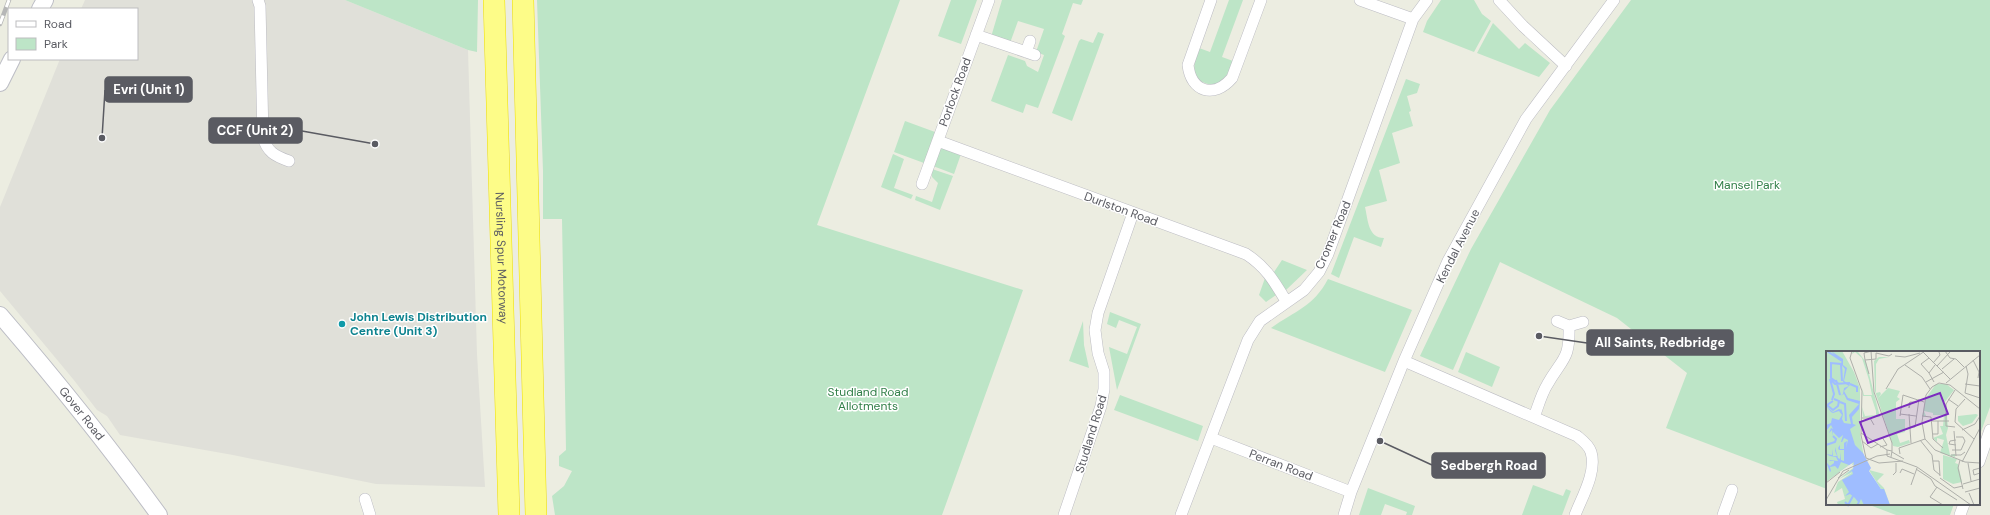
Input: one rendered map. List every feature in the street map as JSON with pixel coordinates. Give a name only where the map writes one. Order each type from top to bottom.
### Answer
[{"type":"highway","name":"Nursling Spur Motorway","points":[[494,0],[509,515]]},
{"type":"highway","points":[[523,0],[536,515]]},
{"type":"street","points":[[258,0],[260,6],[263,137],[265,146],[270,152],[288,161]]},
{"type":"street","name":"Porlock Road","points":[[922,184],[989,0]]},
{"type":"street","points":[[1211,0],[1188,65],[1189,76],[1198,87],[1212,92],[1224,87],[1232,78],[1261,0]]},
{"type":"street","points":[[1360,0],[1413,19]]},
{"type":"street","name":"Cromer Road","points":[[1181,515],[1248,340],[1260,321],[1286,301],[1304,290],[1319,272],[1328,254],[1413,19],[1428,0]]},
{"type":"street","points":[[1499,0],[1523,26],[1566,66]]},
{"type":"street","name":"Kendal Avenue","points":[[1344,515],[1351,492],[1404,361],[1455,248],[1526,119],[1614,0]]},
{"type":"street","points":[[976,35],[1031,54],[1030,40]]},
{"type":"street","points":[[0,83],[12,60]]},
{"type":"street","name":"Durlston Road","points":[[938,141],[1246,254],[1260,264],[1270,275],[1286,301]]},
{"type":"street","name":"Studland Road","points":[[1064,515],[1101,406],[1104,389],[1104,372],[1098,353],[1095,330],[1098,313],[1133,213]]},
{"type":"street","name":"Gover Road","points":[[0,315],[62,388],[141,488],[160,515]]},
{"type":"street","points":[[1557,321],[1569,326],[1583,322]]},
{"type":"street","points":[[1534,417],[1547,386],[1564,362],[1569,350],[1569,326]]},
{"type":"street","points":[[1404,361],[1577,436],[1586,443],[1591,451],[1593,466],[1575,515]]},
{"type":"street","points":[[1980,459],[1990,430]]},
{"type":"street","name":"Perran Road","points":[[1211,438],[1351,492]]},
{"type":"street","points":[[1722,515],[1732,490]]},
{"type":"street","points":[[365,499],[370,515]]},
{"type":"street","points":[[1960,515],[1964,505]]},
{"type":"shaded area","points":[[85,0],[345,0],[468,50],[477,354],[485,487],[376,484],[233,455],[120,435],[107,416],[97,410],[0,291],[0,207],[60,60],[138,60],[138,8],[81,8]]},
{"type":"green space","points":[[345,0],[478,0],[477,52],[468,50]]},
{"type":"green space","name":"Studland Road Allotments","points":[[537,0],[900,0],[817,225],[1023,290],[942,515],[555,515],[552,496],[564,486],[572,471],[559,466],[559,456],[566,450],[562,219],[543,219],[543,171]]},
{"type":"green space","points":[[951,0],[977,0],[961,44],[938,36]]},
{"type":"green space","points":[[1002,0],[1083,0],[1081,5],[1073,3],[1062,34],[1065,36],[1038,108],[1026,104],[1023,113],[991,101],[1008,55],[1025,61],[1027,66],[1038,72],[1044,55],[1036,52],[1044,29],[1018,21],[1010,43],[991,37]]},
{"type":"green space","points":[[1229,0],[1243,0],[1222,57],[1233,61],[1227,76],[1216,85],[1208,84],[1202,82],[1195,74],[1194,68],[1196,55],[1199,48],[1210,52]]},
{"type":"green space","points":[[1441,0],[1474,0],[1482,14],[1491,21],[1474,52],[1423,32],[1427,21]]},
{"type":"green space","name":"Mansel Park","points":[[1631,0],[1990,0],[1990,407],[1980,434],[1980,351],[1826,351],[1826,489],[1666,428],[1687,373],[1617,318],[1500,262],[1453,370],[1420,356],[1471,249],[1550,110]]},
{"type":"green space","points":[[1493,23],[1519,49],[1525,43],[1550,63],[1539,77],[1477,53]]},
{"type":"green space","points":[[1098,32],[1104,34],[1072,121],[1052,113],[1079,41],[1081,39],[1093,43]]},
{"type":"green space","points":[[1406,79],[1420,84],[1417,93],[1407,96],[1413,126],[1392,133],[1400,163],[1379,170],[1387,201],[1365,207],[1368,223],[1372,232],[1379,237],[1384,238],[1381,247],[1354,237],[1339,278],[1331,274]]},
{"type":"green space","points":[[905,121],[935,132],[924,163],[894,152]]},
{"type":"green space","points":[[942,148],[961,154],[954,174],[933,166]]},
{"type":"green space","points":[[893,154],[904,159],[894,188],[913,195],[911,199],[881,187]]},
{"type":"green space","points":[[932,169],[953,176],[940,210],[915,200],[916,196],[932,202],[938,183],[932,177]]},
{"type":"green space","points":[[1282,260],[1307,270],[1286,290],[1283,289],[1274,272]]},
{"type":"green space","points":[[1265,278],[1274,289],[1276,295],[1266,302],[1259,295]]},
{"type":"green space","points":[[1328,279],[1412,310],[1385,372],[1271,328],[1317,296]]},
{"type":"green space","points":[[1110,312],[1141,324],[1117,390],[1109,347],[1127,354],[1137,327],[1119,320],[1116,328],[1107,324]]},
{"type":"green space","points":[[1083,321],[1084,345],[1089,368],[1069,361]]},
{"type":"green space","points":[[1466,352],[1500,367],[1492,387],[1458,372]]},
{"type":"green space","points":[[1120,395],[1203,426],[1198,441],[1114,410]]},
{"type":"green space","points":[[1533,485],[1563,496],[1566,489],[1571,491],[1562,515],[1522,515]]},
{"type":"green space","points":[[1368,488],[1415,506],[1412,515],[1406,515],[1407,512],[1385,504],[1381,515],[1359,515]]},
{"type":"green space","points":[[1870,505],[1954,505],[1950,515],[1896,515]]},
{"type":"railway","points":[[0,24],[9,0]]},
{"type":"place","name":"Evri (Unit 1)","points":[[102,138]]},
{"type":"place","name":"CCF (Unit 2)","points":[[375,144]]},
{"type":"place","name":"John Lewis Distribution Centre (Unit 3)","points":[[342,324]]},
{"type":"place","name":"All Saints, Redbridge","points":[[1539,336]]},
{"type":"place","name":"Sedbergh Road","points":[[1380,441]]}]
